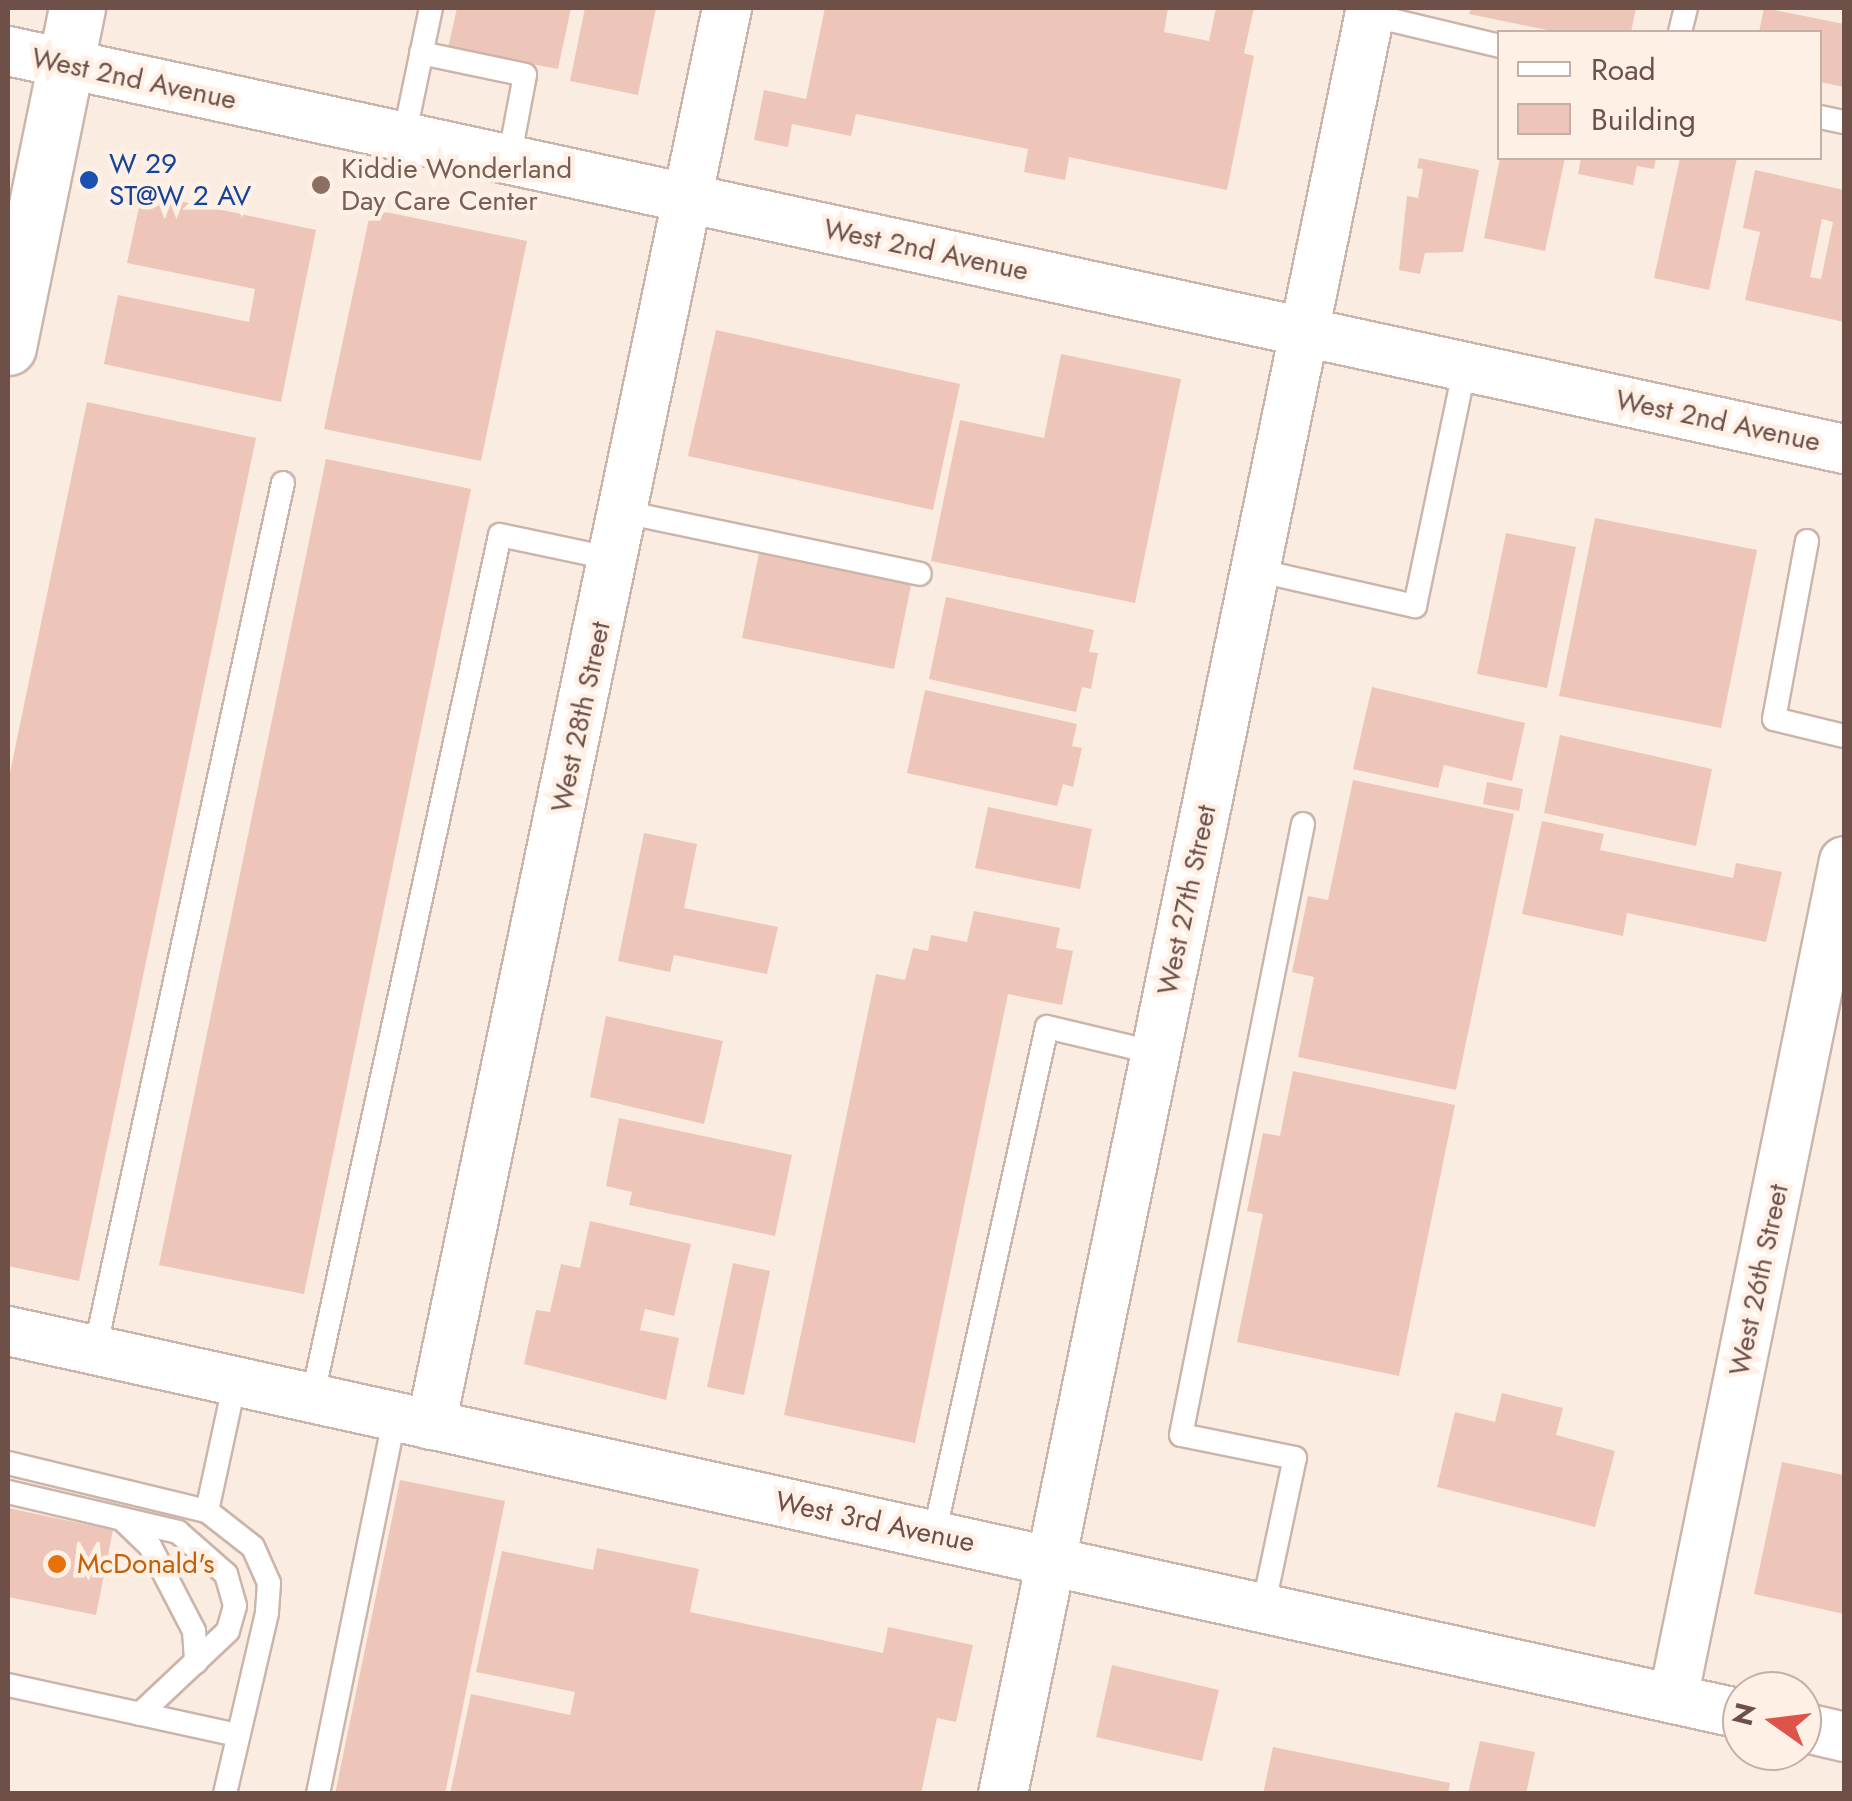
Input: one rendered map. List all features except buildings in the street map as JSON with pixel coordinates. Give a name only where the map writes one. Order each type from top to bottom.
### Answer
[{"type":"street","points":[[8,347],[22,198],[65,64],[77,8]]},
{"type":"street","name":"West 28th Street","points":[[413,1421],[614,559],[727,8]]},
{"type":"street","name":"West 27th Street","points":[[1003,1794],[1370,11]]},
{"type":"street","name":"West 2nd Avenue","points":[[8,52],[1844,449]]},
{"type":"street","name":"West 26th Street","points":[[1674,1699],[1844,861]]},
{"type":"street","name":"West 3rd Avenue","points":[[8,1331],[1722,1710]]},
{"type":"lane","points":[[404,137],[431,8]]},
{"type":"lane","points":[[1370,11],[1497,45]]},
{"type":"lane","points":[[421,54],[525,75],[509,160]]},
{"type":"lane","points":[[1255,570],[1416,606],[1465,366]]},
{"type":"lane","points":[[95,1350],[284,483]]},
{"type":"lane","points":[[624,512],[920,574]]},
{"type":"lane","points":[[312,1398],[500,536],[614,559]]},
{"type":"lane","points":[[1807,541],[1774,719],[1844,736]]},
{"type":"lane","points":[[1263,1608],[1295,1458],[1180,1435],[1303,824]]},
{"type":"lane","points":[[934,1535],[1046,1027],[1156,1052]]},
{"type":"lane","points":[[207,1510],[235,1381]]},
{"type":"lane","points":[[318,1794],[413,1421]]},
{"type":"lane","points":[[8,1463],[207,1510],[253,1547],[269,1583],[225,1794]]},
{"type":"lane","points":[[8,1492],[178,1532],[226,1574],[236,1606],[228,1631],[140,1714]]},
{"type":"lane","points":[[119,1517],[150,1546],[194,1631],[196,1662]]},
{"type":"lane","points":[[8,1685],[237,1734]]},
{"type":"place","name":"W 29 ST@W 2 AV","points":[[89,180]]},
{"type":"place","name":"Kiddie Wonderland Day Care Center","points":[[321,185]]},
{"type":"place","name":"McDonald's","points":[[57,1564]]}]
